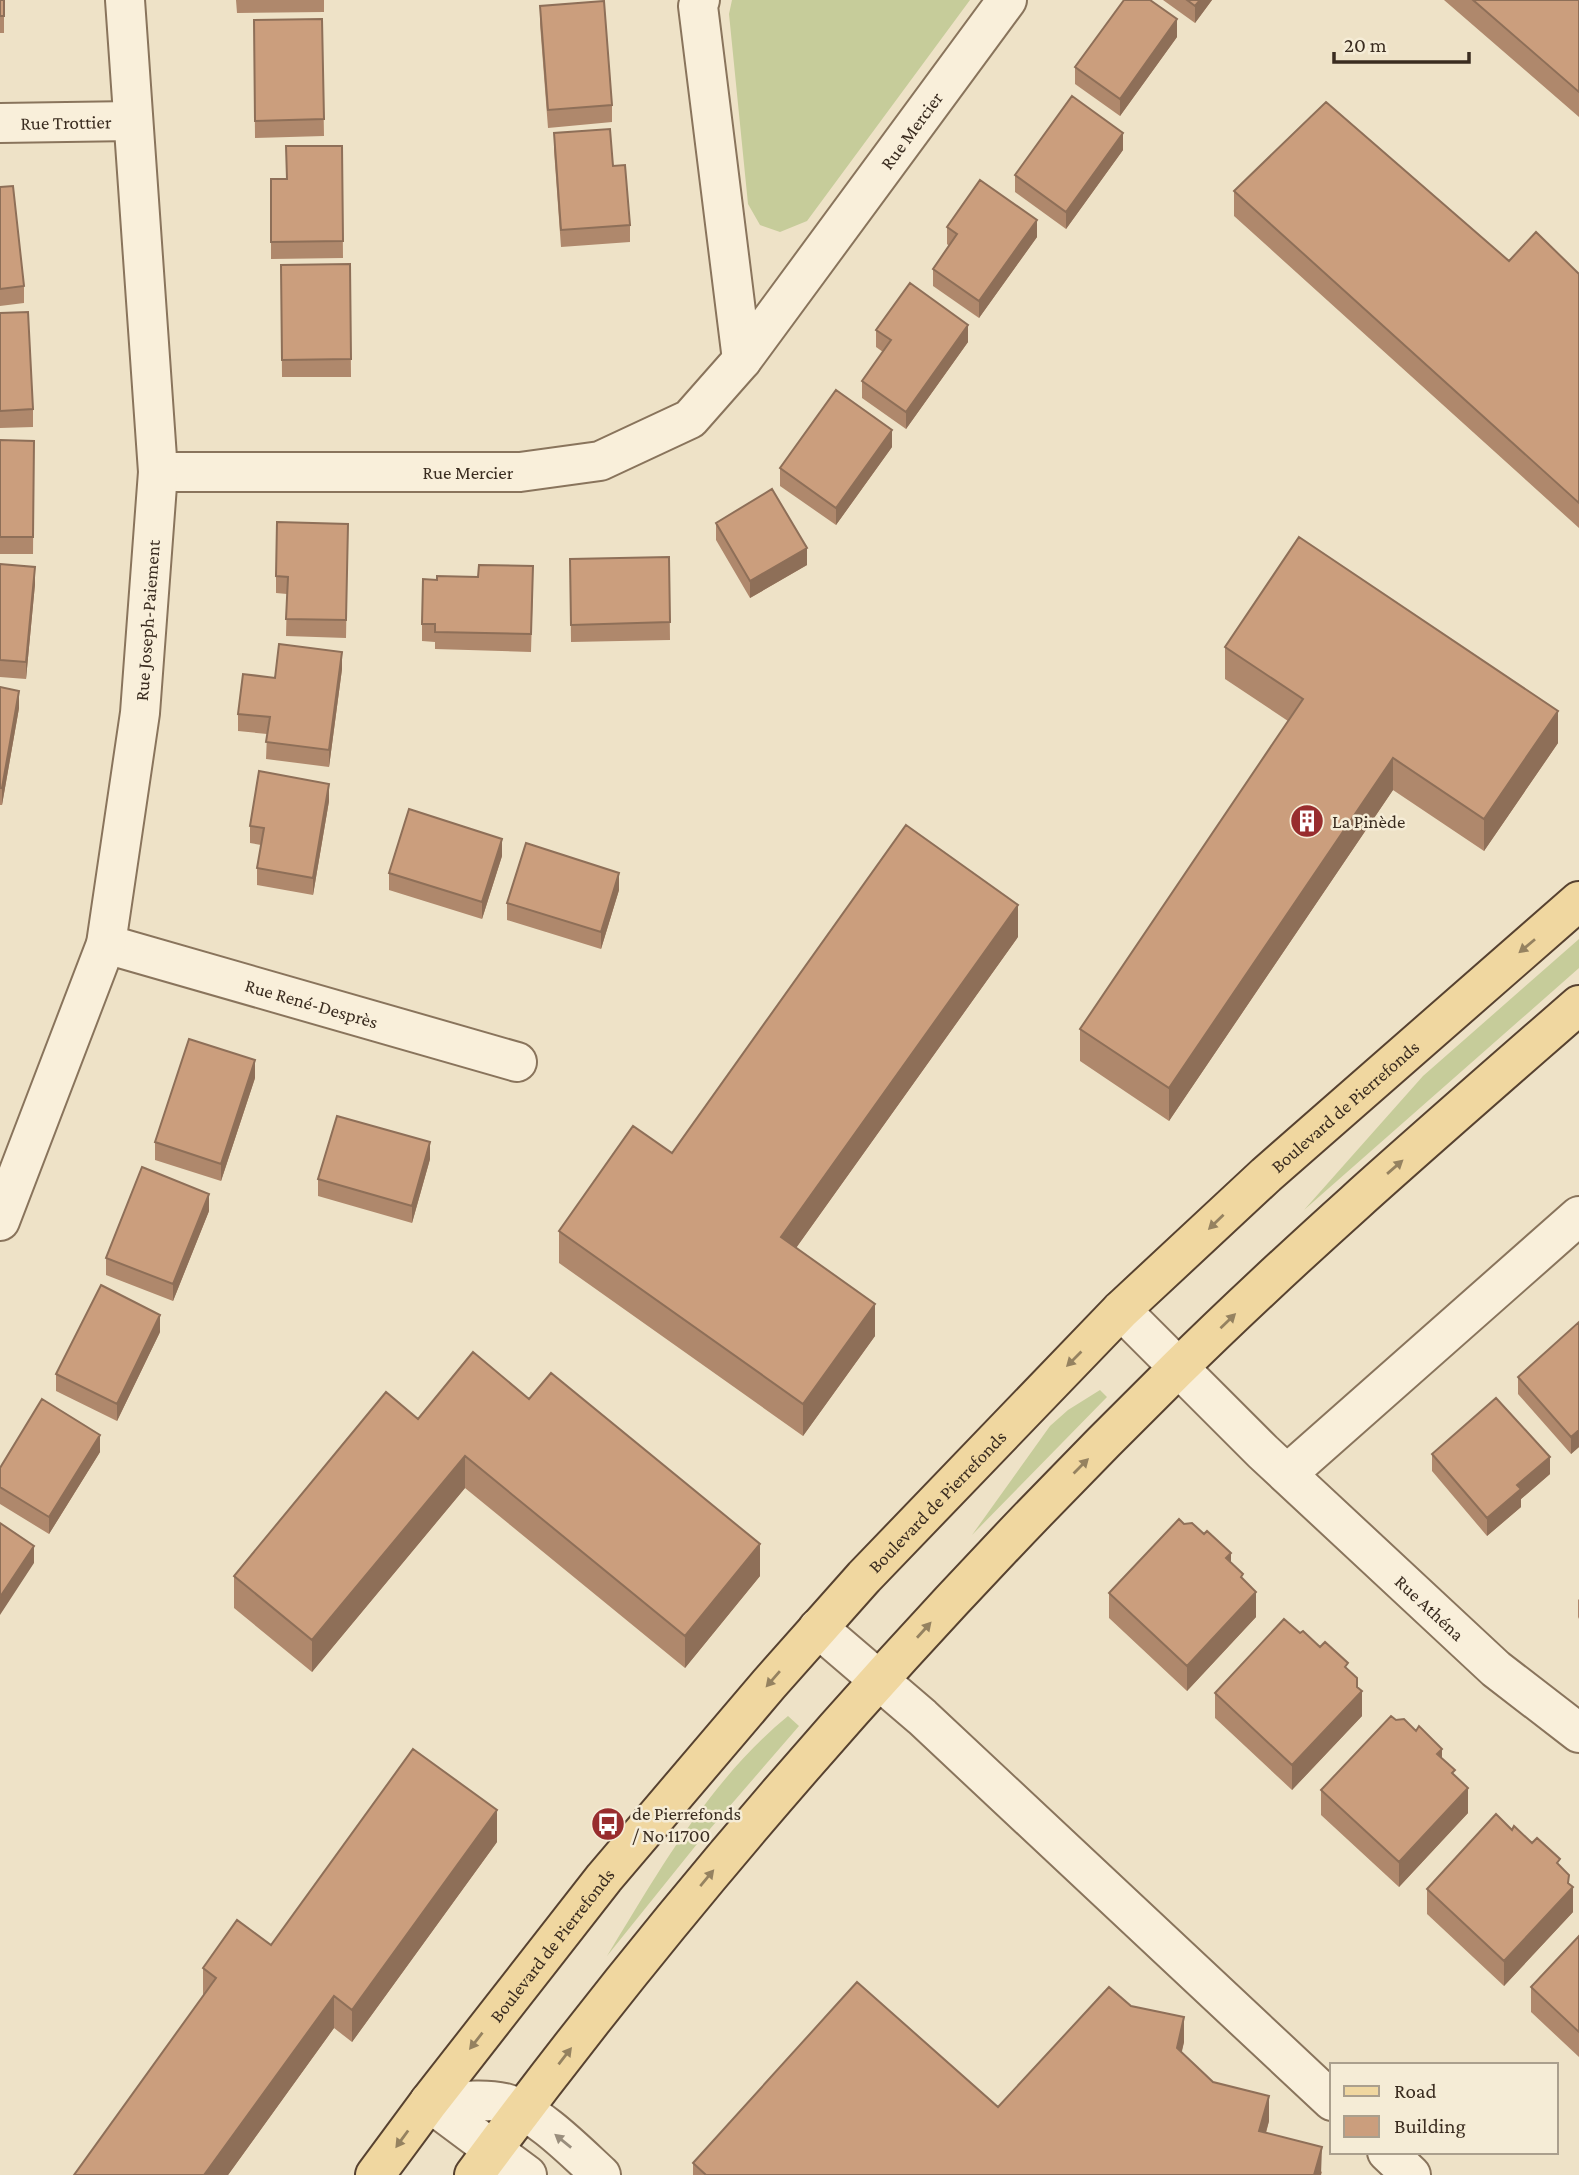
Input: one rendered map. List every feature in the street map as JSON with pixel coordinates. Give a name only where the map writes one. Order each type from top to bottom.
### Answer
[{"type":"main road","name":"Boulevard de Pierrefonds","points":[[375,2175],[604,1878],[818,1629],[969,1466],[1121,1310],[1266,1175],[1579,901]]},
{"type":"main road","points":[[483,2162],[680,1909],[878,1680],[1010,1538],[1178,1368],[1382,1177],[1579,1005]]},
{"type":"street","name":"Rue Joseph-Paiement","points":[[0,1221],[106,944],[140,713],[158,472],[125,0]]},
{"type":"street","points":[[700,0],[700,19],[742,360]]},
{"type":"street","name":"Rue Mercier","points":[[158,472],[520,472],[600,461],[690,419],[742,360],[1007,0]]},
{"type":"street","name":"Rue Trottier","points":[[0,123],[133,121]]},
{"type":"street","name":"Rue René-Desprès","points":[[106,944],[517,1062]]},
{"type":"street","points":[[1287,1474],[1579,1216]]},
{"type":"street","name":"Rue Athéna","points":[[1121,1310],[1287,1474],[1496,1669],[1579,1733]]},
{"type":"street","points":[[818,1629],[922,1717],[1330,2099]]},
{"type":"street","points":[[429,2102],[495,2102],[523,2109],[601,2175]]},
{"type":"street","points":[[429,2102],[483,2162],[527,2175]]},
{"type":"street","points":[[1389,2154],[1411,2175]]},
{"type":"green space","points":[[732,0],[970,0],[807,221],[780,232],[760,225],[748,204],[729,14]]},
{"type":"green space","points":[[1579,939],[1579,968],[1304,1210],[1423,1076]]},
{"type":"green space","points":[[1100,1390],[1107,1397],[972,1535],[1050,1426],[1068,1410]]},
{"type":"green space","points":[[788,1716],[799,1726],[697,1844],[607,1956],[667,1860],[710,1798],[760,1741]]},
{"type":"building","points":[[0,0],[4,0],[4,16],[0,16]]},
{"type":"building","points":[[1124,0],[1150,0],[1177,19],[1120,99],[1075,67]]},
{"type":"building","points":[[1187,0],[1200,0],[1195,6]]},
{"type":"building","points":[[1473,0],[1579,0],[1579,92]]},
{"type":"building","points":[[604,1],[612,105],[548,110],[540,6]]},
{"type":"building","points":[[322,19],[324,119],[255,121],[254,20]]},
{"type":"building","points":[[1072,96],[1123,133],[1066,212],[1015,175]]},
{"type":"building","points":[[1326,102],[1509,261],[1536,232],[1579,274],[1579,503],[1234,191]]},
{"type":"building","points":[[610,129],[613,166],[625,165],[630,225],[561,230],[554,133]]},
{"type":"building","points":[[286,146],[342,146],[343,241],[271,242],[271,179],[287,179]]},
{"type":"building","points":[[980,180],[1037,220],[979,301],[933,269],[957,234],[947,227]]},
{"type":"building","points":[[13,186],[24,286],[0,289],[0,187]]},
{"type":"building","points":[[350,264],[351,359],[282,360],[281,265]]},
{"type":"building","points":[[910,283],[968,325],[906,412],[862,381],[891,340],[876,330]]},
{"type":"building","points":[[28,312],[33,409],[0,411],[0,313]]},
{"type":"building","points":[[836,390],[892,430],[836,508],[780,468]]},
{"type":"building","points":[[0,440],[34,441],[33,537],[0,537]]},
{"type":"building","points":[[772,489],[807,548],[750,581],[716,523]]},
{"type":"building","points":[[277,522],[348,524],[346,620],[286,619],[288,577],[276,576]]},
{"type":"building","name":"La Pinède","points":[[1299,537],[1558,711],[1484,819],[1393,758],[1169,1088],[1080,1029],[1303,699],[1225,647]]},
{"type":"building","points":[[669,557],[670,622],[571,625],[570,559]]},
{"type":"building","points":[[0,564],[35,567],[26,662],[0,660]]},
{"type":"building","points":[[479,565],[533,566],[531,634],[435,632],[435,624],[422,624],[423,579],[437,580],[437,576],[478,577]]},
{"type":"building","points":[[279,644],[342,652],[329,750],[266,742],[270,717],[238,714],[243,674],[275,678]]},
{"type":"building","points":[[0,687],[19,691],[2,788],[0,788]]},
{"type":"building","points":[[259,771],[329,784],[313,878],[257,868],[264,828],[250,826]]},
{"type":"building","points":[[409,809],[502,839],[482,902],[389,873]]},
{"type":"building","points":[[906,825],[1018,905],[781,1237],[875,1304],[803,1404],[559,1231],[633,1126],[672,1153]]},
{"type":"building","points":[[526,843],[619,873],[601,932],[507,903]]},
{"type":"building","points":[[189,1039],[255,1060],[221,1164],[155,1142]]},
{"type":"building","points":[[337,1116],[430,1142],[412,1206],[318,1179]]},
{"type":"building","points":[[142,1167],[209,1194],[173,1284],[106,1258]]},
{"type":"building","points":[[101,1285],[160,1315],[117,1404],[56,1374]]},
{"type":"building","points":[[1579,1322],[1579,1430],[1571,1437],[1518,1377]]},
{"type":"building","points":[[473,1352],[529,1399],[551,1373],[760,1544],[685,1636],[465,1456],[312,1640],[234,1576],[386,1392],[418,1419]]},
{"type":"building","points":[[1496,1398],[1550,1457],[1517,1485],[1521,1489],[1487,1518],[1432,1454]]},
{"type":"building","points":[[42,1399],[100,1435],[49,1517],[0,1487],[0,1468]]},
{"type":"building","points":[[1179,1519],[1184,1524],[1192,1523],[1204,1534],[1207,1531],[1231,1553],[1226,1558],[1243,1574],[1241,1577],[1256,1592],[1187,1666],[1109,1593]]},
{"type":"building","points":[[0,1523],[34,1546],[0,1597]]},
{"type":"building","points":[[1284,1619],[1300,1633],[1303,1631],[1320,1647],[1325,1642],[1348,1663],[1345,1667],[1357,1678],[1357,1687],[1362,1691],[1292,1765],[1215,1693]]},
{"type":"building","points":[[1391,1716],[1396,1720],[1404,1719],[1416,1731],[1419,1726],[1442,1749],[1437,1754],[1455,1770],[1452,1773],[1468,1788],[1399,1862],[1321,1790]]},
{"type":"building","points":[[413,1749],[497,1810],[352,2010],[334,1996],[204,2175],[74,2175],[216,1978],[203,1968],[237,1920],[271,1945]]},
{"type":"building","points":[[1496,1814],[1512,1830],[1514,1826],[1532,1843],[1537,1838],[1560,1859],[1557,1863],[1569,1875],[1568,1883],[1573,1887],[1504,1961],[1427,1889]]},
{"type":"building","points":[[1579,1936],[1579,2032],[1531,1987]]},
{"type":"building","points":[[857,1982],[998,2107],[1109,1987],[1131,2006],[1184,2017],[1177,2048],[1213,2082],[1269,2096],[1259,2131],[1322,2147],[1314,2175],[706,2175],[693,2163]]},
{"type":"place","name":"La Pinède","points":[[1307,821]]},
{"type":"place","name":"de Pierrefonds / No 11700","points":[[608,1824]]}]
